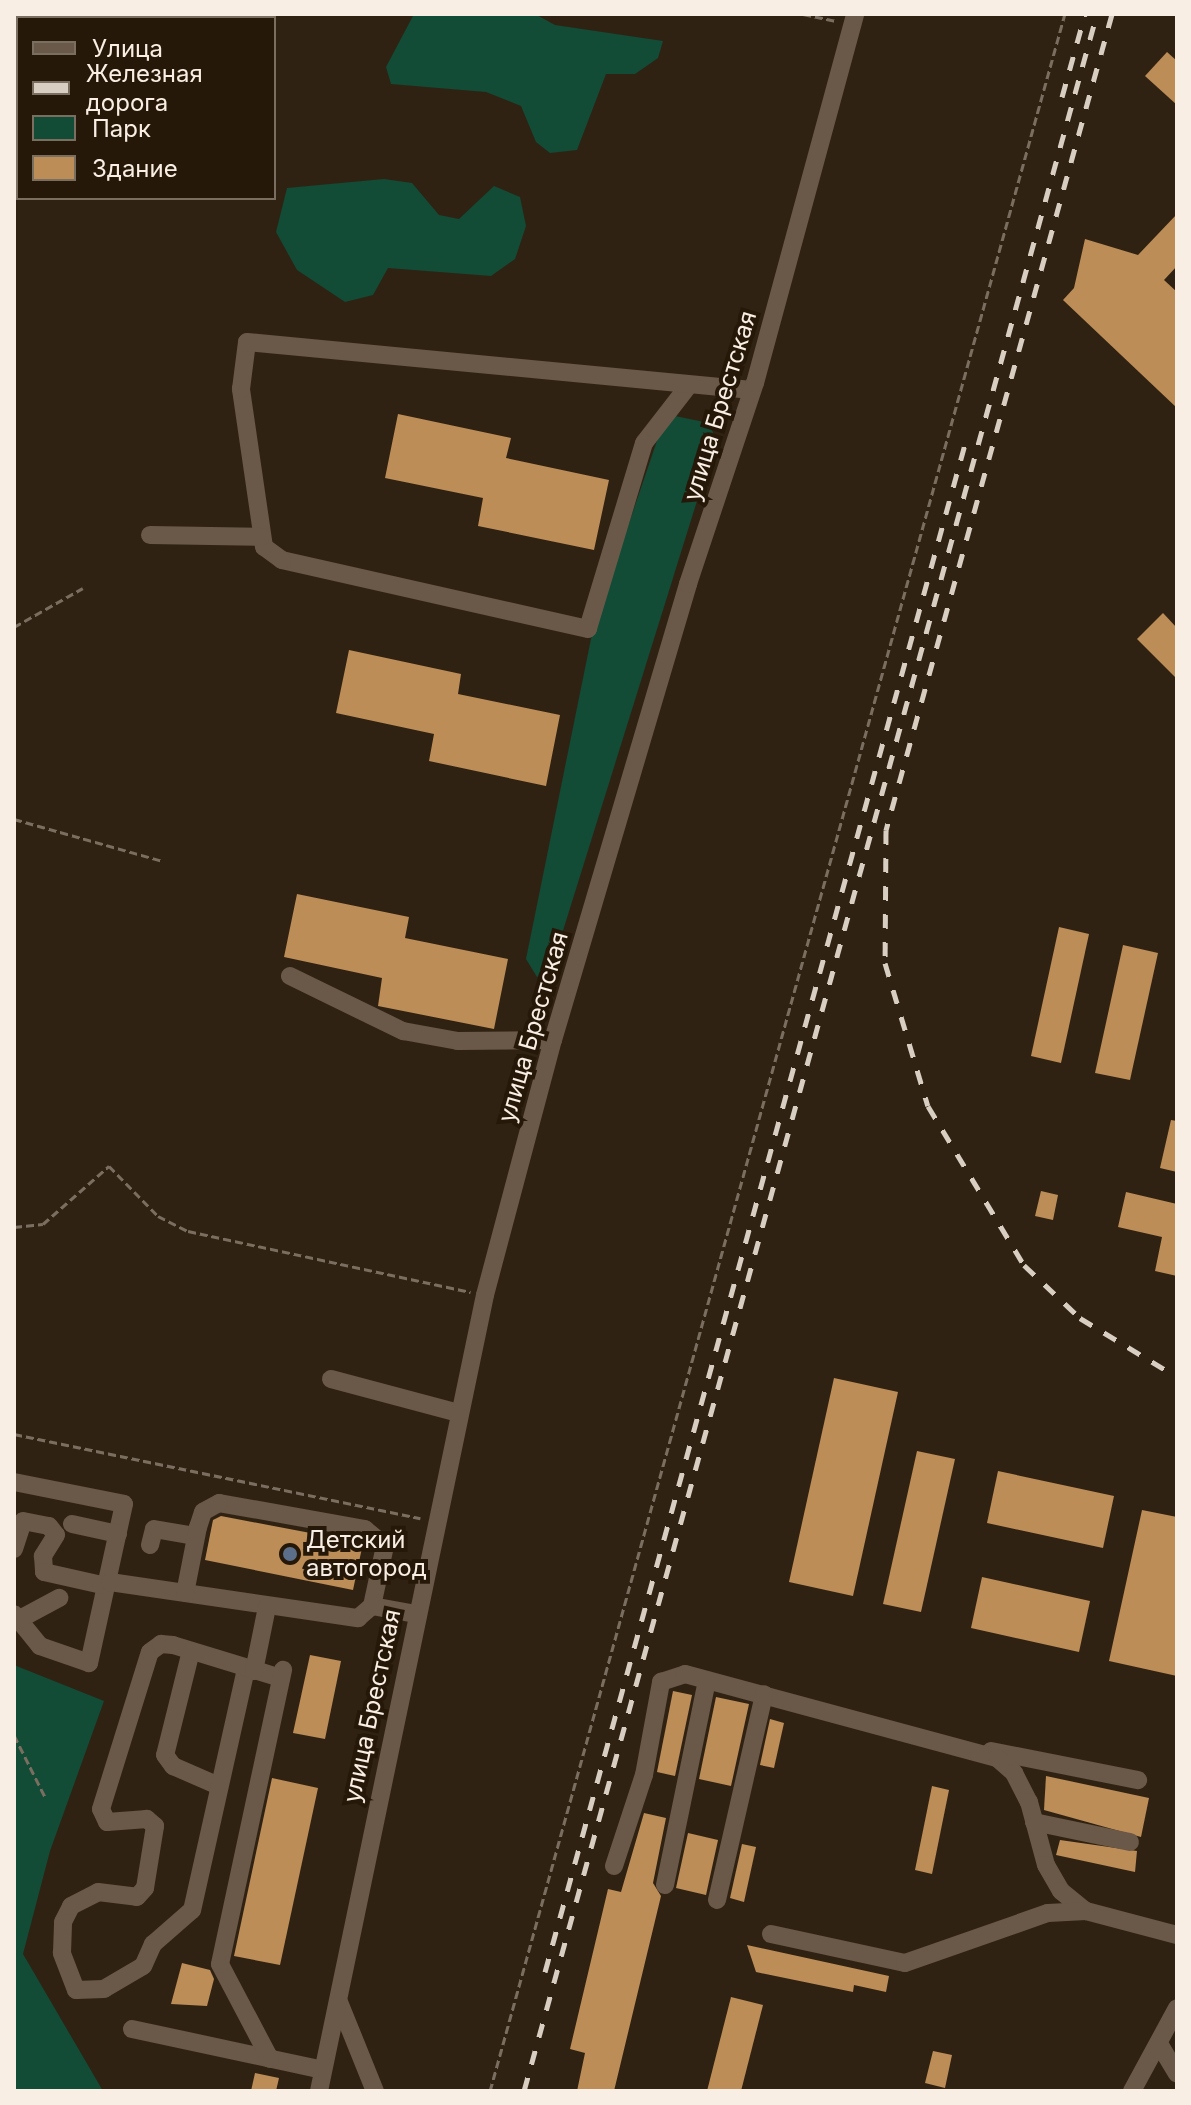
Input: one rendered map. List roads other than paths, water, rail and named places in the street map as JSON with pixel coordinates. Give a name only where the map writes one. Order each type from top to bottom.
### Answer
[{"type":"street","name":"улица Брестская","points":[[319,2091],[435,1521],[485,1295],[553,1040],[752,390],[853,19]]},
{"type":"street","points":[[689,385],[644,443],[588,629],[282,560],[261,537],[241,389],[247,342],[752,390]]},
{"type":"street","points":[[150,535],[261,537]]},
{"type":"street","points":[[290,976],[403,1031],[458,1041],[553,1040]]},
{"type":"street","points":[[331,1379],[459,1413]]},
{"type":"street","points":[[14,1482],[124,1504],[89,1663],[40,1646],[15,1616],[49,1598]]},
{"type":"street","points":[[185,1593],[195,1536],[203,1512],[219,1503],[377,1533],[385,1546],[372,1606]]},
{"type":"street","points":[[82,1520],[118,1534]]},
{"type":"street","points":[[14,1549],[23,1521],[49,1526],[56,1535],[43,1556],[44,1572],[350,1618],[372,1606],[416,1614]]},
{"type":"street","points":[[150,1545],[154,1529],[195,1536]]},
{"type":"street","points":[[267,1607],[250,1670],[219,1786],[192,1910],[153,1944],[143,1966],[104,1989],[76,1990],[62,1953],[63,1922],[71,1906],[98,1892],[137,1897],[151,1862],[155,1826],[147,1819],[107,1822],[101,1809],[144,1664],[161,1644],[250,1670],[282,1674],[220,1964],[270,2059]]},
{"type":"street","points":[[191,1651],[165,1755],[173,1766],[219,1786]]},
{"type":"street","points":[[614,1866],[644,1775],[661,1682],[669,1675],[707,1680],[976,1748],[1138,1780]]},
{"type":"street","points":[[665,1885],[707,1680]]},
{"type":"street","points":[[717,1900],[764,1694]]},
{"type":"street","points":[[976,1748],[1014,1773],[1029,1802],[1046,1865],[1061,1891],[1086,1911]]},
{"type":"street","points":[[1029,1802],[1033,1777],[1046,1762]]},
{"type":"street","points":[[1034,1822],[1130,1842]]},
{"type":"street","points":[[771,1934],[905,1963],[1048,1913],[1086,1911],[1177,1935]]},
{"type":"street","points":[[338,1991],[341,2016],[375,2091]]},
{"type":"street","points":[[1132,2091],[1161,2047],[1177,2008]]},
{"type":"street","points":[[132,2029],[323,2070]]},
{"type":"street","points":[[1161,2047],[1177,2074]]},
{"type":"railway","points":[[1062,97],[1085,14]]},
{"type":"railway","points":[[524,2091],[1097,14]]},
{"type":"railway","points":[[1112,14],[886,830],[885,963],[928,1106],[1024,1265],[1080,1318],[1177,1377]]},
{"type":"railway","points":[[545,1972],[966,440]]},
{"type":"place","name":"Детский автогород","points":[[290,1554]]}]
